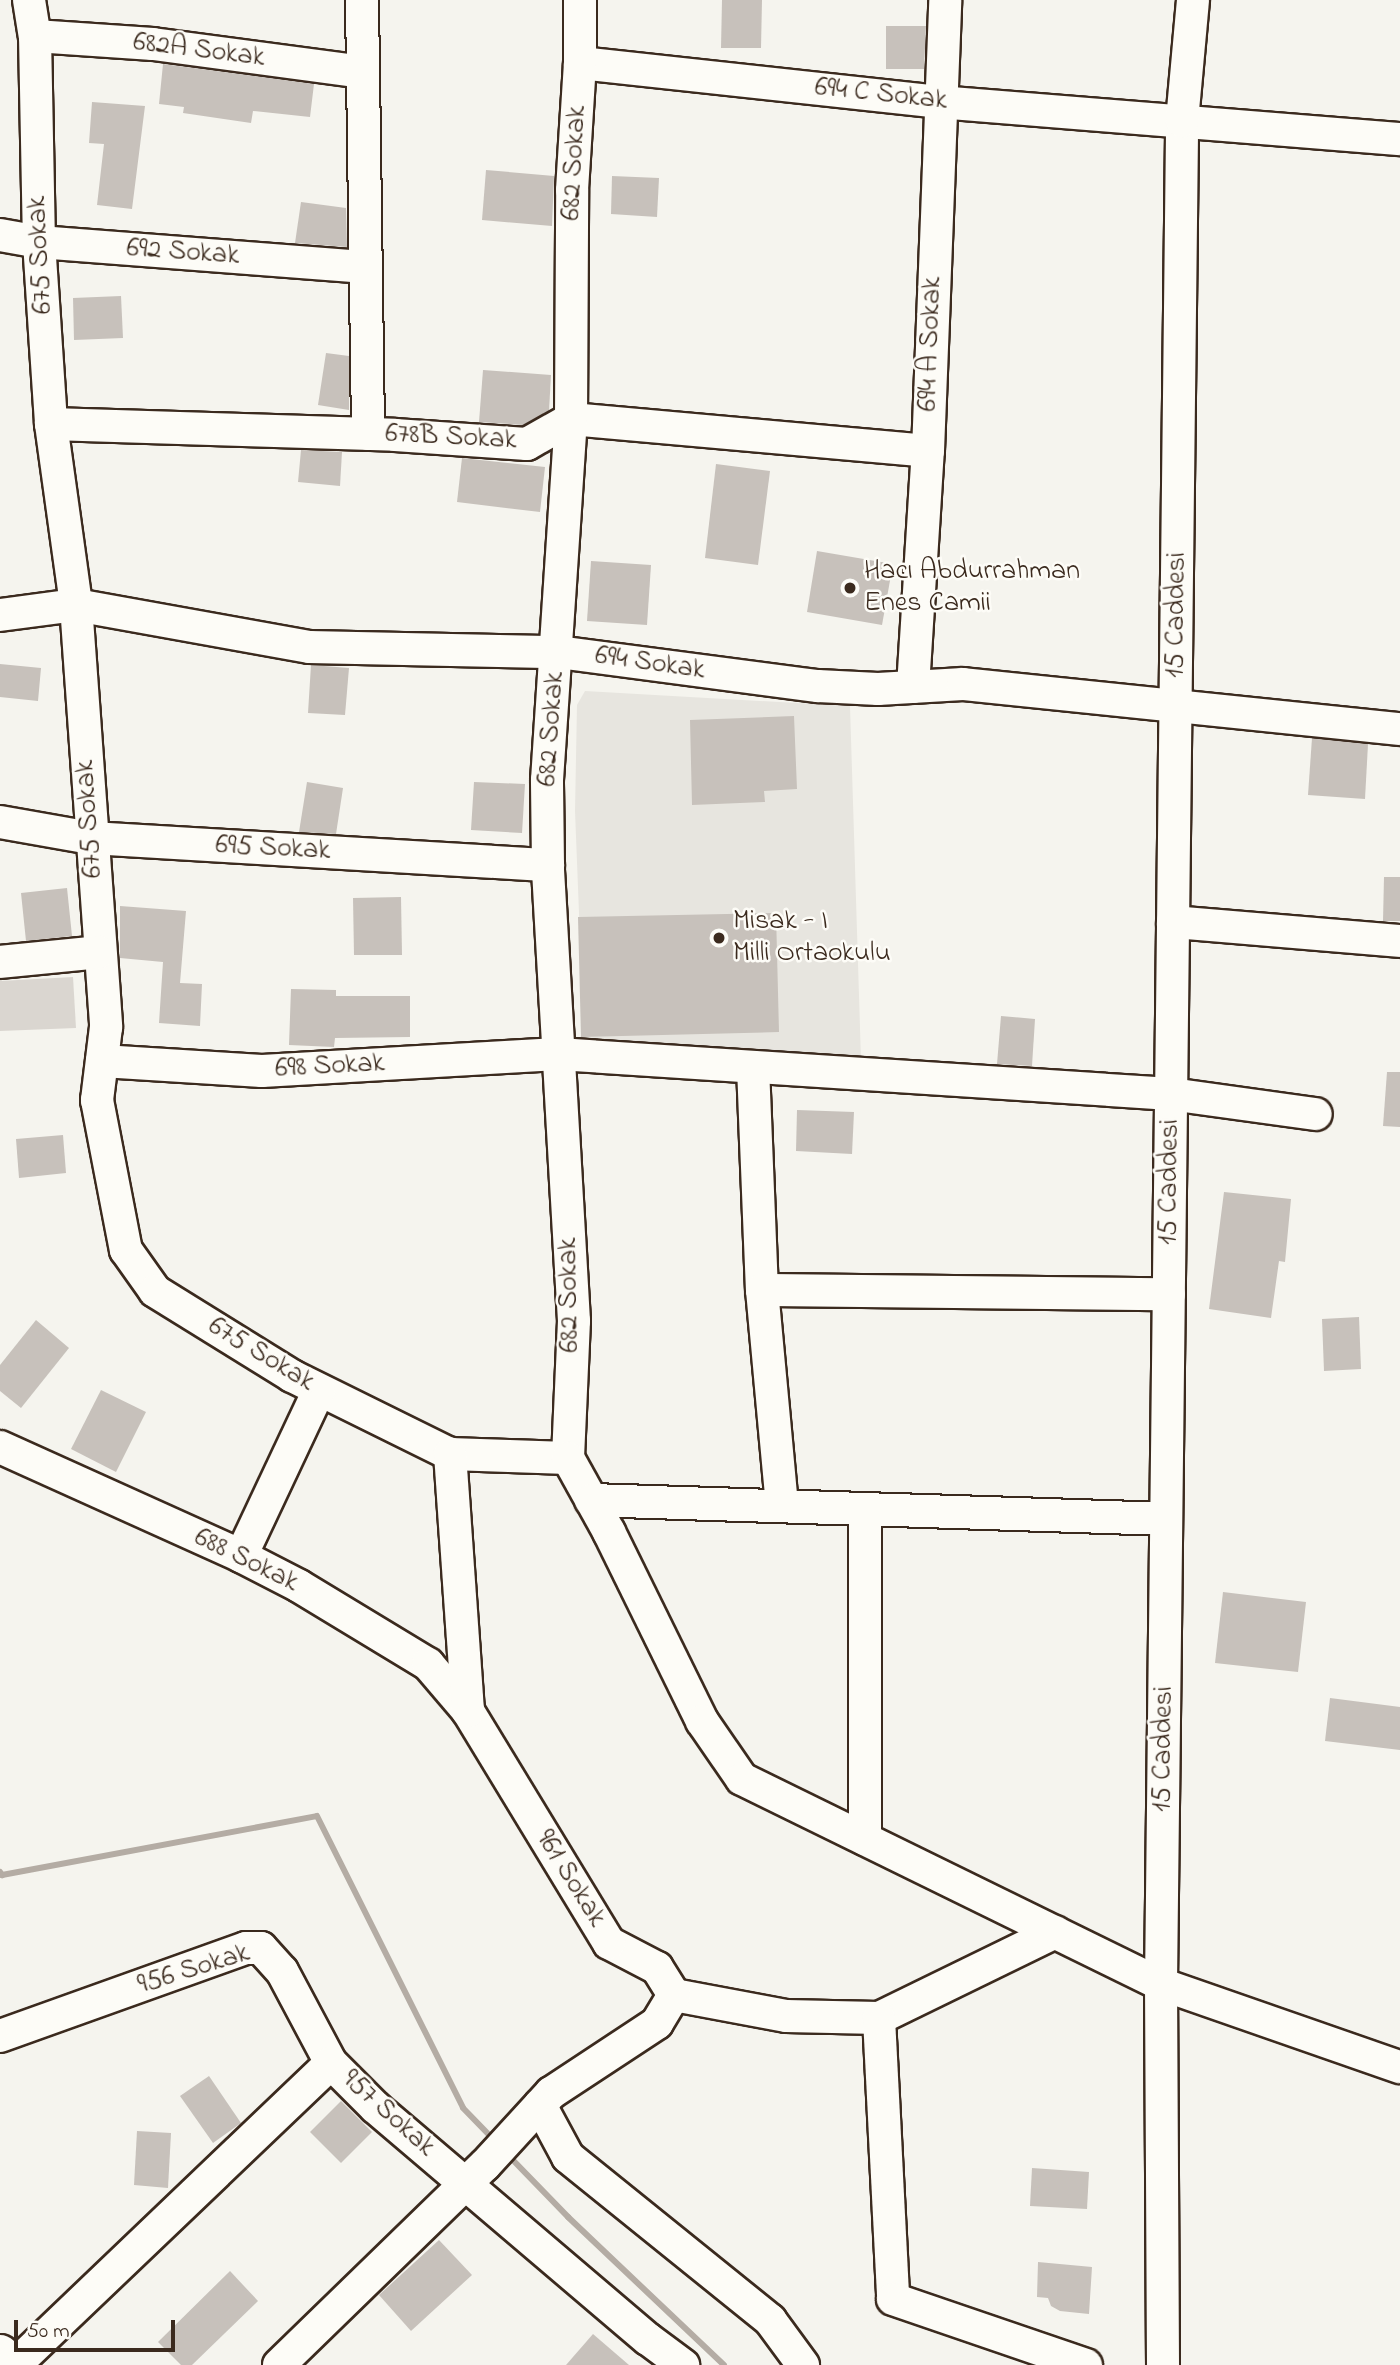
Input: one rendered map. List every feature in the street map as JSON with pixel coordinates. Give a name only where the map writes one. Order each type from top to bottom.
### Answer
[{"type":"highway","points":[[0,2354],[13,2365]]},
{"type":"street","name":"675 Sokak","points":[[29,0],[34,36],[39,242],[51,424],[76,606],[106,1027],[97,1100],[126,1251],[155,1291],[292,1376],[450,1454]]},
{"type":"street","points":[[362,0],[368,434]]},
{"type":"street","name":"682 Sokak","points":[[568,1458],[574,1321],[548,865],[547,779],[558,652],[571,419],[572,190],[580,64],[580,0]]},
{"type":"street","name":"694 A Sokak","points":[[913,687],[928,451],[944,0]]},
{"type":"street","name":"15 Caddesi","points":[[1163,2365],[1161,1984],[1182,121],[1193,0]]},
{"type":"street","name":"682A Sokak","points":[[34,36],[153,44],[362,72]]},
{"type":"street","name":"694 C Sokak","points":[[580,64],[939,102],[1400,139]]},
{"type":"street","name":"692 Sokak","points":[[0,235],[39,242],[366,267]]},
{"type":"street","points":[[571,419],[928,451]]},
{"type":"street","name":"678B Sokak","points":[[51,424],[368,434],[527,444],[571,419]]},
{"type":"street","name":"694 Sokak","points":[[0,614],[76,606],[309,647],[558,652],[818,686],[913,687],[963,684],[1400,729]]},
{"type":"street","name":"695 Sokak","points":[[0,822],[91,838],[548,865]]},
{"type":"street","points":[[1173,922],[1400,941]]},
{"type":"street","points":[[0,962],[100,952]]},
{"type":"street","name":"698 Sokak","points":[[102,1061],[262,1071],[558,1054],[1171,1094],[1316,1114]]},
{"type":"street","points":[[753,1067],[762,1290],[782,1506]]},
{"type":"street","points":[[762,1290],[1169,1294]]},
{"type":"street","points":[[241,1556],[320,1390]]},
{"type":"street","name":"688 Sokak","points":[[0,1447],[241,1556],[299,1586],[428,1664],[468,1711]]},
{"type":"street","points":[[450,1454],[568,1458],[592,1500],[702,1721],[742,1779],[1161,1984],[1400,2067]]},
{"type":"street","name":"961 Sokak","points":[[450,1454],[468,1711],[608,1943],[657,1968],[674,1995]]},
{"type":"street","points":[[592,1500],[1166,1519]]},
{"type":"street","points":[[865,1509],[865,1839]]},
{"type":"street","points":[[279,2365],[475,2174],[551,2093],[657,2023],[674,1995],[786,2016],[879,2018],[1055,1932]]},
{"type":"street","name":"956 Sokak","points":[[0,2036],[246,1948],[261,1948],[282,1970],[331,2063]]},
{"type":"street","points":[[879,2018],[893,2299],[1086,2365]]},
{"type":"street","name":"957 Sokak","points":[[13,2365],[331,2063],[375,2107],[475,2174],[648,2339],[683,2365]]},
{"type":"street","points":[[534,2110],[568,2157],[770,2320],[803,2365]]},
{"type":"shaded area","name":"Misak - I Milli Ortaokulu","points":[[585,691],[850,706],[861,1060],[584,1040],[575,811],[577,705]]},
{"type":"shaded area","points":[[73,977],[76,1028],[0,1031],[0,981]]},
{"type":"building","points":[[722,0],[762,0],[761,48],[721,48]]},
{"type":"building","points":[[886,26],[926,26],[924,69],[886,69]]},
{"type":"building","points":[[163,64],[314,84],[310,117],[253,111],[251,123],[183,113],[184,107],[159,104]]},
{"type":"building","points":[[92,102],[145,106],[132,209],[97,205],[104,144],[89,143]]},
{"type":"building","points":[[486,170],[554,176],[552,226],[482,220]]},
{"type":"building","points":[[612,176],[659,178],[657,217],[611,214]]},
{"type":"building","points":[[301,202],[346,208],[347,247],[295,243]]},
{"type":"building","points":[[121,296],[123,338],[74,340],[73,298]]},
{"type":"building","points":[[326,353],[349,356],[349,410],[318,405]]},
{"type":"building","points":[[483,370],[551,375],[549,411],[523,425],[479,422]]},
{"type":"building","points":[[301,450],[342,452],[340,486],[298,482]]},
{"type":"building","points":[[462,458],[545,467],[540,512],[457,502]]},
{"type":"building","points":[[716,464],[770,471],[758,565],[705,558]]},
{"type":"building","name":"Hacı Abdurrahman Enes Camii","points":[[817,551],[893,564],[882,625],[807,612]]},
{"type":"building","points":[[591,561],[651,565],[647,625],[587,621]]},
{"type":"building","points":[[0,664],[41,668],[38,701],[0,697]]},
{"type":"building","points":[[311,665],[349,668],[345,715],[308,713]]},
{"type":"building","points":[[794,716],[797,789],[764,791],[765,802],[692,805],[690,720]]},
{"type":"building","points":[[1312,738],[1368,744],[1365,799],[1308,795]]},
{"type":"building","points":[[307,782],[343,788],[336,834],[299,832]]},
{"type":"building","points":[[474,782],[525,784],[522,833],[471,830]]},
{"type":"building","points":[[1384,877],[1400,877],[1400,921],[1383,921]]},
{"type":"building","points":[[67,888],[72,936],[26,941],[21,893]]},
{"type":"building","points":[[401,897],[402,955],[354,955],[353,898]]},
{"type":"building","points":[[120,906],[186,911],[180,983],[202,984],[200,1026],[159,1023],[163,962],[120,958]]},
{"type":"building","points":[[776,913],[779,1032],[581,1037],[578,917]]},
{"type":"building","points":[[291,989],[336,990],[336,996],[410,996],[410,1037],[335,1038],[334,1047],[289,1045]]},
{"type":"building","points":[[1001,1016],[1035,1019],[1032,1066],[997,1064]]},
{"type":"building","points":[[1387,1072],[1400,1072],[1400,1127],[1383,1126]]},
{"type":"building","points":[[797,1110],[854,1112],[852,1154],[796,1151]]},
{"type":"building","points":[[63,1135],[66,1173],[19,1178],[16,1139]]},
{"type":"building","points":[[1224,1192],[1291,1199],[1285,1262],[1279,1261],[1271,1318],[1209,1309]]},
{"type":"building","points":[[1359,1317],[1361,1369],[1324,1371],[1322,1319]]},
{"type":"building","points":[[36,1320],[69,1348],[21,1408],[0,1391],[0,1365]]},
{"type":"building","points":[[101,1390],[146,1412],[116,1472],[71,1449]]},
{"type":"building","points":[[1223,1592],[1306,1602],[1298,1672],[1215,1663]]},
{"type":"building","points":[[1330,1698],[1400,1707],[1400,1750],[1325,1741]]},
{"type":"building","points":[[209,2076],[241,2123],[213,2143],[180,2096]]},
{"type":"building","points":[[341,2101],[372,2132],[341,2163],[310,2132]]},
{"type":"building","points":[[137,2131],[171,2133],[168,2188],[134,2185]]},
{"type":"building","points":[[1032,2168],[1089,2172],[1087,2209],[1030,2206]]},
{"type":"building","points":[[439,2240],[472,2275],[411,2331],[379,2295]]},
{"type":"building","points":[[1038,2262],[1092,2267],[1089,2314],[1060,2311],[1051,2306],[1048,2298],[1037,2297]]},
{"type":"building","points":[[230,2271],[258,2301],[192,2365],[181,2365],[158,2342]]},
{"type":"building","points":[[593,2334],[629,2365],[566,2365]]},
{"type":"waterway","points":[[0,1872],[2,1875],[317,1816],[463,2108],[495,2141]]},
{"type":"waterway","points":[[507,2154],[568,2217],[724,2365]]},
{"type":"place","name":"Hacı Abdurrahman Enes Camii","points":[[850,588]]},
{"type":"place","name":"Misak - I Milli Ortaokulu","points":[[719,938]]}]
